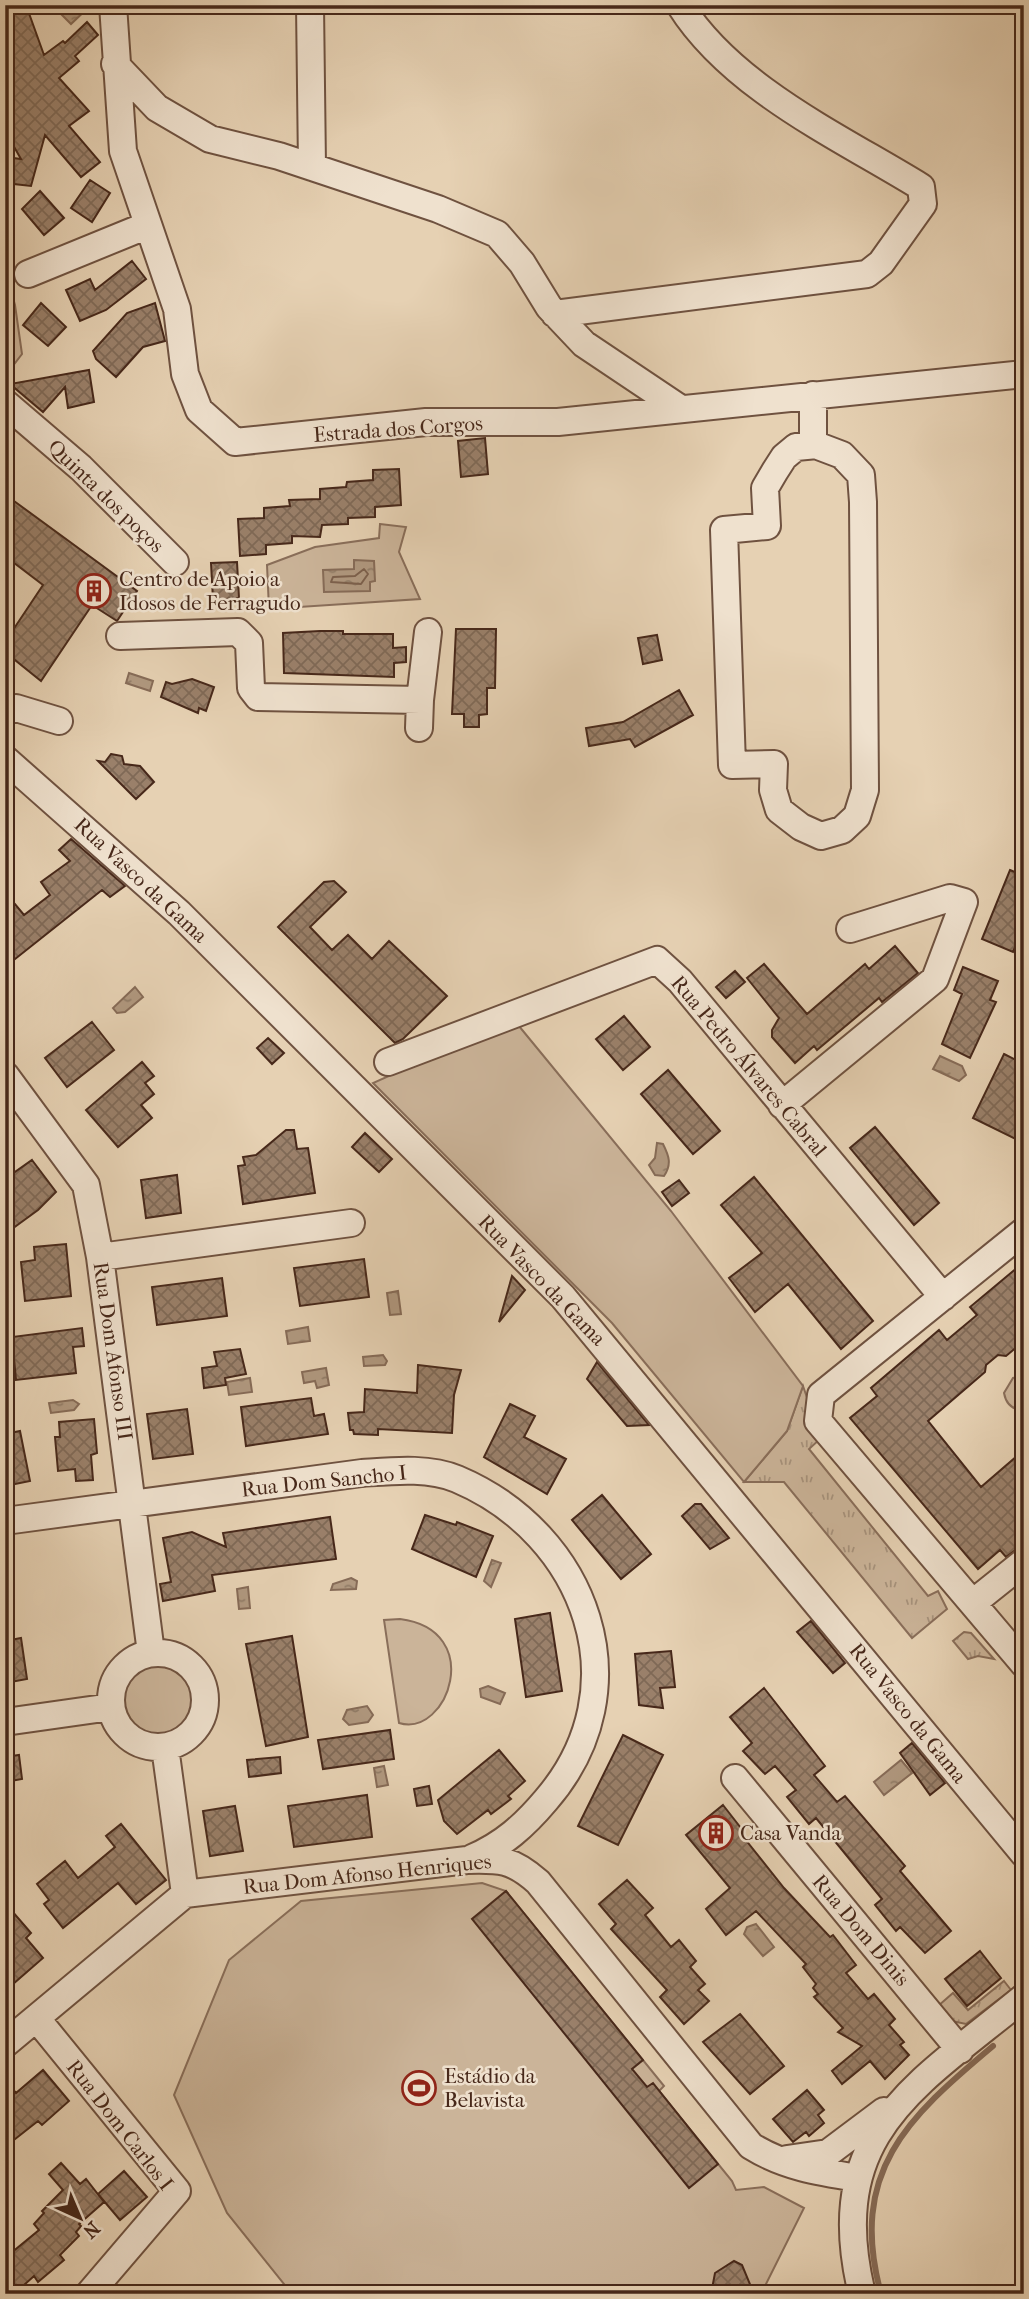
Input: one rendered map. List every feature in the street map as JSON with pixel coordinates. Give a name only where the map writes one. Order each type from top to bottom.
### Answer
[{"type":"street","name":"Estrada dos Corgos","points":[[113,5],[123,150],[177,309],[185,374],[199,410],[235,442],[426,422],[558,422],[1024,374]]},
{"type":"street","points":[[310,5],[312,167]]},
{"type":"street","points":[[555,314],[867,274],[881,263],[923,204],[921,187],[781,101],[726,62],[692,25],[680,5]]},
{"type":"street","points":[[116,64],[157,108],[209,139],[312,167],[438,208],[497,234],[522,263],[555,314],[584,344],[681,409]]},
{"type":"street","points":[[28,274],[148,225]]},
{"type":"street","points":[[813,395],[813,444],[817,445],[842,455],[861,474],[863,516],[865,790],[857,816],[842,830],[821,836],[801,827],[779,810],[773,790],[774,764],[732,765],[724,530],[767,526],[765,488],[779,464],[796,447],[817,445]]},
{"type":"street","name":"Quinta dos poços","points":[[5,403],[81,468],[175,562]]},
{"type":"street","points":[[120,636],[238,632],[249,643],[251,688],[258,697],[420,699]]},
{"type":"street","points":[[419,728],[428,632]]},
{"type":"street","points":[[5,711],[16,708],[59,721]]},
{"type":"street","name":"Rua Vasco da Gama","points":[[5,759],[179,913],[563,1297],[732,1497],[1024,1854]]},
{"type":"street","points":[[782,1105],[935,979],[964,902],[950,898],[850,929]]},
{"type":"street","name":"Rua Pedro Álvares Cabral","points":[[388,1062],[657,960],[680,981],[943,1297]]},
{"type":"street","name":"Rua Dom Afonso III","points":[[5,1075],[86,1185],[100,1257],[134,1504],[136,1548],[151,1653]]},
{"type":"street","points":[[100,1257],[351,1223]]},
{"type":"street","points":[[1024,1231],[821,1395],[818,1421],[1024,1664]]},
{"type":"street","name":"Rua Dom Sancho I","points":[[5,1521],[362,1473],[408,1470],[454,1478],[495,1500],[530,1524],[561,1560],[583,1605],[592,1644],[596,1685],[591,1718],[581,1749],[564,1779],[543,1804]]},
{"type":"street","points":[[974,1602],[1024,1562]]},
{"type":"street","points":[[151,1653],[180,1658],[193,1668],[202,1682],[206,1703],[195,1729],[182,1741],[165,1747],[138,1743],[124,1733],[111,1706],[116,1679],[125,1667],[151,1653]]},
{"type":"street","points":[[5,1721],[111,1706]]},
{"type":"street","points":[[5,2044],[185,1894],[165,1747]]},
{"type":"street","name":"Rua Dom Dinis","points":[[735,1778],[960,2050]]},
{"type":"street","points":[[467,1860],[505,1840],[543,1804]]},
{"type":"street","points":[[538,1882],[527,1848],[531,1829],[543,1804]]},
{"type":"street","name":"Rua Dom Afonso Henriques","points":[[185,1894],[467,1860],[500,1859],[520,1866],[538,1882],[751,2146],[770,2158],[812,2165]]},
{"type":"street","points":[[812,2165],[902,2098],[1024,1997]]},
{"type":"street","name":"Rua Dom Carlos I","points":[[37,2019],[177,2191],[89,2294]]},
{"type":"street","points":[[852,2235],[858,2178],[878,2131],[902,2098]]},
{"type":"street","points":[[812,2165],[839,2160],[858,2178]]},
{"type":"street","points":[[812,2165],[844,2208],[852,2235],[862,2294]]},
{"type":"green space","points":[[5,270],[15,305],[22,354],[5,376]]},
{"type":"green space","points":[[380,524],[406,527],[399,552],[420,599],[269,609],[267,565],[315,547],[379,538]]},
{"type":"green space","points":[[514,1020],[671,1211],[803,1386],[787,1431],[744,1482],[612,1323],[373,1083]]},
{"type":"green space","points":[[1024,1376],[1024,1410],[1010,1406],[1004,1393],[1013,1378]]},
{"type":"green space","points":[[803,1386],[821,1438],[809,1449],[928,1596],[938,1591],[947,1609],[912,1638],[784,1482],[744,1482],[787,1431]]},
{"type":"green space","points":[[400,1619],[427,1627],[443,1642],[450,1661],[450,1681],[444,1700],[432,1715],[417,1723],[399,1723],[384,1620]]},
{"type":"green space","points":[[964,1632],[971,1633],[994,1659],[978,1656],[968,1659],[953,1641]]},
{"type":"green space","points":[[157,1666],[177,1672],[187,1682],[193,1702],[187,1722],[177,1732],[157,1738],[137,1732],[127,1722],[121,1702],[127,1682],[137,1672]]},
{"type":"green space","name":"Estádio da Belavista","points":[[482,1883],[506,1891],[664,2086],[659,2091],[732,2181],[736,2190],[764,2187],[804,2208],[761,2294],[292,2294],[227,2213],[174,2095],[229,1960],[301,1901]]},
{"type":"green space","points":[[1004,1981],[1011,1990],[966,2024],[952,2021],[938,2006],[953,1993],[968,2010]]},
{"type":"water","points":[[67,5],[89,7],[71,24],[59,12]]},
{"type":"water","points":[[354,560],[374,561],[375,581],[370,582],[370,591],[324,592],[323,570],[354,569]]},
{"type":"water","points":[[129,673],[153,681],[150,691],[126,683]]},
{"type":"water","points":[[135,987],[143,997],[125,1012],[117,1013],[113,1008]]},
{"type":"water","points":[[940,1056],[962,1066],[966,1075],[959,1081],[933,1069]]},
{"type":"water","points":[[657,1143],[663,1144],[668,1156],[669,1164],[664,1176],[655,1175],[649,1165],[655,1158]]},
{"type":"water","points":[[398,1291],[401,1314],[390,1315],[387,1293]]},
{"type":"water","points":[[308,1327],[310,1341],[288,1344],[286,1331]]},
{"type":"water","points":[[383,1355],[387,1361],[385,1365],[364,1366],[363,1357]]},
{"type":"water","points":[[326,1368],[329,1385],[317,1388],[315,1381],[304,1383],[302,1372]]},
{"type":"water","points":[[250,1378],[252,1392],[229,1395],[227,1382]]},
{"type":"water","points":[[73,1400],[79,1404],[74,1410],[51,1413],[49,1403]]},
{"type":"water","points":[[492,1560],[501,1563],[491,1587],[484,1581]]},
{"type":"water","points":[[351,1578],[357,1581],[356,1589],[331,1590],[333,1584]]},
{"type":"water","points":[[248,1587],[250,1608],[239,1609],[237,1589]]},
{"type":"water","points":[[488,1686],[505,1693],[500,1704],[481,1697],[480,1689]]},
{"type":"water","points":[[367,1706],[373,1715],[368,1722],[349,1725],[343,1719],[347,1710]]},
{"type":"water","points":[[901,1760],[912,1773],[884,1795],[874,1782]]},
{"type":"water","points":[[384,1766],[388,1785],[377,1787],[374,1768]]},
{"type":"water","points":[[756,1924],[774,1947],[763,1956],[744,1934],[747,1927]]},
{"type":"building","points":[[26,5],[44,55],[63,41],[65,43],[87,22],[98,35],[75,56],[79,61],[59,78],[89,111],[69,126],[100,162],[81,177],[45,135],[31,186],[5,183],[5,157],[21,159],[5,131],[5,10]]},
{"type":"building","points":[[90,180],[110,193],[92,222],[71,208]]},
{"type":"building","points":[[40,191],[64,218],[44,235],[22,209]]},
{"type":"building","points":[[132,261],[146,279],[106,310],[80,321],[66,290],[90,279],[95,290]]},
{"type":"building","points":[[41,303],[66,327],[48,346],[23,325]]},
{"type":"building","points":[[155,303],[165,341],[143,347],[116,377],[96,359],[93,351],[127,313]]},
{"type":"building","points":[[89,370],[94,402],[68,408],[65,387],[43,412],[10,384]]},
{"type":"building","points":[[485,438],[488,474],[461,477],[458,441]]},
{"type":"building","points":[[399,469],[401,505],[375,507],[375,517],[348,518],[348,524],[322,525],[320,537],[292,536],[292,543],[266,545],[266,554],[240,556],[238,519],[264,518],[264,508],[290,506],[289,500],[320,499],[320,489],[346,487],[347,482],[373,480],[373,470]]},
{"type":"building","name":"Centro de Apoio a Idosos de Ferragudo","points":[[14,501],[137,591],[117,621],[92,605],[41,681],[5,652],[5,642],[43,585],[5,556],[5,513]]},
{"type":"building","points":[[237,562],[239,598],[213,600],[211,563]]},
{"type":"building","points":[[456,629],[496,629],[495,688],[487,688],[487,714],[479,715],[479,727],[464,727],[464,714],[452,714]]},
{"type":"building","points":[[320,631],[393,634],[393,648],[406,647],[406,662],[394,663],[394,677],[284,673],[283,633]]},
{"type":"building","points":[[657,635],[662,660],[643,664],[638,638]]},
{"type":"building","points":[[192,679],[214,687],[206,711],[199,708],[198,713],[161,697],[166,682],[172,684]]},
{"type":"building","points":[[679,690],[693,715],[635,747],[630,739],[589,746],[586,728],[623,722]]},
{"type":"building","points":[[111,754],[122,756],[124,764],[140,766],[154,782],[136,799],[98,761],[105,762]]},
{"type":"building","points":[[71,839],[125,886],[110,897],[102,890],[5,967],[5,911],[15,904],[24,915],[50,895],[41,882],[70,861],[59,850]]},
{"type":"building","points":[[1010,870],[1024,876],[1024,925],[1013,952],[982,939]]},
{"type":"building","points":[[334,881],[346,892],[310,927],[332,950],[348,935],[372,959],[389,941],[447,996],[403,1039],[395,1043],[278,927],[324,882]]},
{"type":"building","points":[[895,946],[918,973],[882,1002],[879,998],[817,1050],[814,1046],[795,1063],[772,1037],[772,1030],[779,1018],[747,978],[764,964],[807,1014],[865,964],[869,969]]},
{"type":"building","points":[[963,967],[998,981],[990,1000],[996,1002],[970,1058],[942,1044],[962,994],[954,990]]},
{"type":"building","points":[[735,971],[745,982],[726,998],[716,987]]},
{"type":"building","points":[[624,1016],[650,1047],[623,1070],[596,1039]]},
{"type":"building","points":[[92,1022],[114,1050],[67,1087],[45,1058]]},
{"type":"building","points":[[268,1038],[284,1053],[272,1064],[257,1048]]},
{"type":"building","points":[[1004,1054],[1024,1064],[1024,1143],[973,1118]]},
{"type":"building","points":[[142,1062],[154,1076],[145,1083],[154,1094],[141,1105],[152,1118],[118,1147],[86,1110]]},
{"type":"building","points":[[668,1070],[720,1131],[693,1154],[641,1094]]},
{"type":"building","points":[[875,1127],[939,1203],[914,1225],[850,1148]]},
{"type":"building","points":[[286,1130],[294,1130],[297,1149],[308,1148],[315,1193],[243,1204],[238,1166],[245,1165],[243,1157],[256,1155]]},
{"type":"building","points":[[365,1133],[392,1159],[379,1172],[352,1147]]},
{"type":"building","points":[[32,1160],[56,1192],[38,1210],[5,1234],[5,1179]]},
{"type":"building","points":[[177,1175],[181,1213],[146,1218],[141,1180]]},
{"type":"building","points":[[754,1177],[873,1321],[841,1349],[788,1284],[755,1312],[729,1278],[762,1253],[721,1205]]},
{"type":"building","points":[[679,1180],[689,1193],[672,1206],[662,1192]]},
{"type":"building","points":[[66,1244],[71,1296],[25,1301],[21,1262],[35,1260],[34,1247]]},
{"type":"building","points":[[364,1259],[369,1297],[300,1306],[294,1268]]},
{"type":"building","points":[[1024,1262],[1024,1341],[1006,1356],[998,1355],[986,1365],[985,1372],[928,1421],[981,1487],[1024,1450],[1024,1544],[1006,1557],[1000,1550],[978,1569],[850,1418],[877,1396],[871,1388],[939,1330],[947,1340],[977,1315],[970,1307]]},
{"type":"building","points":[[512,1276],[525,1290],[499,1322]]},
{"type":"building","points":[[222,1278],[227,1316],[157,1325],[152,1287]]},
{"type":"building","points":[[82,1328],[84,1346],[73,1347],[76,1373],[16,1380],[12,1337]]},
{"type":"building","points":[[240,1349],[246,1374],[225,1378],[226,1385],[204,1388],[202,1368],[217,1366],[214,1352]]},
{"type":"building","points":[[597,1362],[649,1425],[627,1426],[587,1379]]},
{"type":"building","points":[[418,1365],[461,1370],[454,1395],[452,1433],[378,1429],[378,1435],[354,1434],[353,1430],[350,1430],[348,1413],[364,1412],[365,1389],[417,1393]]},
{"type":"building","points":[[311,1398],[314,1416],[324,1414],[328,1434],[246,1446],[241,1407]]},
{"type":"building","points":[[510,1404],[535,1416],[524,1437],[566,1459],[547,1494],[484,1457]]},
{"type":"building","points":[[187,1409],[193,1454],[153,1459],[147,1414]]},
{"type":"building","points":[[94,1419],[97,1453],[91,1455],[93,1480],[76,1481],[75,1469],[58,1471],[55,1437],[60,1437],[59,1422]]},
{"type":"building","points":[[20,1431],[30,1481],[5,1486],[5,1434]]},
{"type":"building","points":[[602,1495],[651,1554],[621,1579],[572,1520]]},
{"type":"building","points":[[695,1504],[701,1504],[729,1538],[710,1549],[682,1516]]},
{"type":"building","points":[[425,1515],[456,1525],[457,1522],[493,1536],[476,1577],[412,1549]]},
{"type":"building","points":[[330,1517],[336,1559],[212,1575],[215,1591],[163,1601],[160,1584],[171,1582],[163,1538],[192,1532],[226,1547],[223,1533]]},
{"type":"building","points":[[550,1613],[562,1691],[526,1697],[515,1619]]},
{"type":"building","points":[[811,1621],[845,1663],[833,1673],[797,1632]]},
{"type":"building","points":[[292,1636],[308,1737],[266,1746],[246,1644]]},
{"type":"building","points":[[21,1638],[27,1679],[5,1683],[5,1641]]},
{"type":"building","points":[[671,1651],[675,1687],[660,1688],[663,1708],[639,1705],[635,1654]]},
{"type":"building","points":[[764,1688],[825,1766],[814,1775],[837,1802],[845,1796],[905,1866],[900,1871],[951,1931],[925,1953],[900,1927],[896,1931],[875,1905],[882,1899],[816,1818],[809,1824],[787,1797],[796,1790],[775,1766],[765,1774],[743,1751],[752,1743],[730,1717]]},
{"type":"building","points":[[390,1730],[394,1759],[323,1769],[318,1740]]},
{"type":"building","points":[[623,1735],[663,1755],[618,1845],[578,1826]]},
{"type":"building","points":[[912,1743],[945,1783],[930,1795],[900,1753]]},
{"type":"building","points":[[499,1750],[525,1781],[508,1796],[511,1799],[491,1814],[488,1810],[457,1834],[444,1821],[438,1800]]},
{"type":"building","points":[[19,1755],[22,1779],[5,1782],[5,1757]]},
{"type":"building","points":[[280,1757],[281,1773],[249,1777],[247,1760]]},
{"type":"building","points":[[429,1786],[432,1804],[417,1806],[414,1789]]},
{"type":"building","points":[[367,1795],[372,1837],[294,1847],[288,1806]]},
{"type":"building","points":[[723,1805],[744,1832],[741,1834],[784,1888],[830,1937],[833,1935],[856,1965],[846,1973],[868,1999],[874,1994],[895,2019],[889,2025],[904,2042],[900,2045],[909,2055],[885,2079],[870,2061],[842,2084],[832,2071],[862,2046],[838,2032],[843,2028],[814,1997],[818,1994],[813,1988],[816,1984],[803,1967],[806,1964],[756,1911],[726,1935],[706,1909],[730,1888],[686,1835]]},
{"type":"building","points":[[235,1806],[243,1851],[210,1856],[203,1811]]},
{"type":"building","points":[[121,1824],[166,1880],[136,1904],[118,1883],[63,1928],[44,1904],[49,1900],[37,1884],[65,1861],[78,1878],[115,1847],[106,1836]]},
{"type":"building","points":[[627,1880],[653,1908],[645,1915],[671,1947],[679,1940],[696,1961],[690,1967],[705,1984],[698,1990],[709,2001],[684,2024],[660,1997],[667,1990],[611,1929],[616,1924],[599,1904]]},
{"type":"building","name":"Estádio da Belavista","points":[[506,1891],[643,2060],[632,2069],[647,2087],[653,2083],[718,2164],[689,2188],[472,1919]]},
{"type":"building","points":[[5,1903],[31,1933],[26,1938],[43,1958],[13,1984],[5,1975]]},
{"type":"building","points":[[980,1951],[1001,1978],[967,2006],[945,1979]]},
{"type":"building","points":[[740,2014],[784,2066],[750,2094],[703,2042]]},
{"type":"building","points":[[43,2070],[69,2101],[42,2125],[38,2121],[5,2147],[5,2080],[16,2093]]},
{"type":"building","points":[[807,2090],[824,2110],[818,2115],[824,2123],[809,2136],[806,2132],[793,2142],[773,2119]]},
{"type":"building","points":[[61,2163],[80,2184],[86,2179],[104,2202],[79,2224],[81,2226],[76,2232],[79,2236],[60,2255],[64,2260],[38,2282],[34,2276],[14,2294],[5,2294],[5,2258],[39,2230],[34,2224],[44,2213],[42,2211],[63,2190],[49,2174]]},
{"type":"building","points":[[124,2171],[147,2197],[120,2220],[98,2194]]},
{"type":"building","points":[[734,2261],[742,2265],[754,2294],[711,2294],[715,2273]]},
{"type":"waterway","points":[[881,2294],[873,2251],[872,2214],[879,2181],[892,2151],[911,2124],[935,2098],[993,2046]]},
{"type":"place","name":"Centro de Apoio a Idosos de Ferragudo","points":[[94,591]]},
{"type":"place","name":"Casa Vanda","points":[[716,1833]]},
{"type":"place","name":"Estádio da Belavista","points":[[419,2088]]}]
